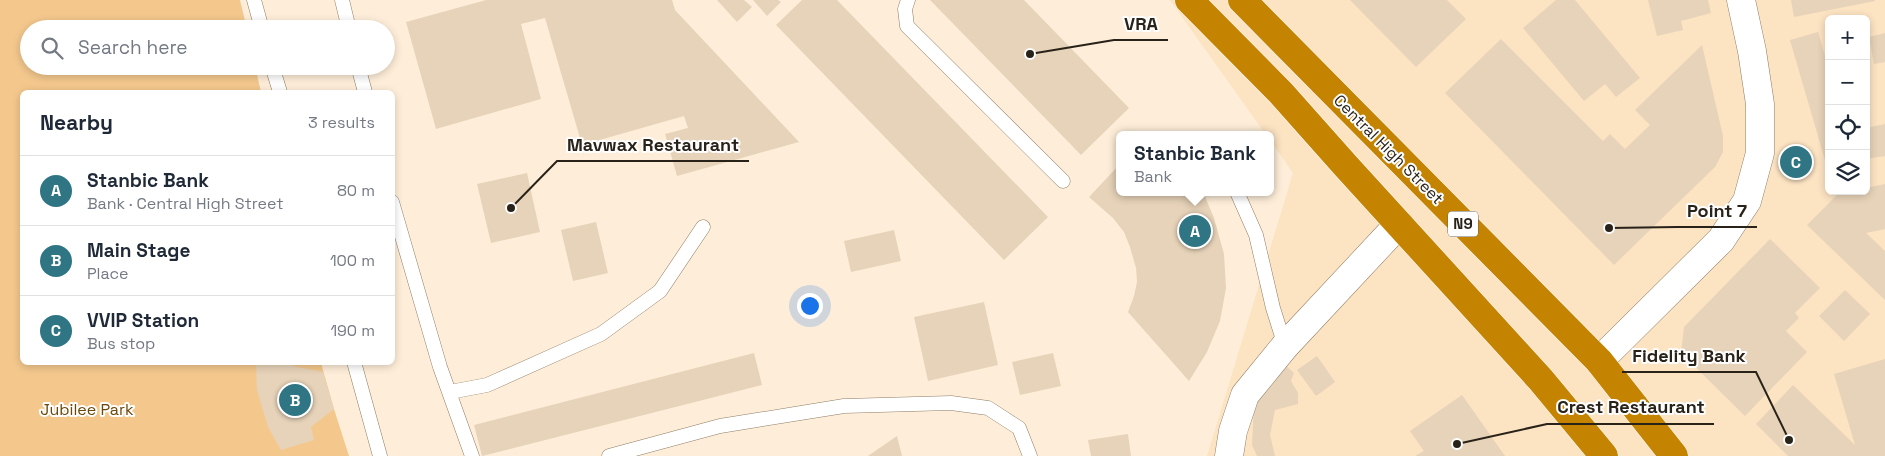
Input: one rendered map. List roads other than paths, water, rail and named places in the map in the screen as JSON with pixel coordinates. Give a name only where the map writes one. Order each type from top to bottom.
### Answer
[{"type":"highway","points":[[1190,0],[1281,93],[1541,380],[1604,456]]},
{"type":"highway","name":"Central High Street","points":[[1242,0],[1599,361],[1674,456]]},
{"type":"street","points":[[1599,361],[1722,240],[1747,201],[1760,153],[1760,104],[1752,51],[1741,0]]},
{"type":"street","points":[[1229,456],[1233,431],[1245,395],[1285,346],[1399,224]]},
{"type":"lane","points":[[254,0],[260,20]]},
{"type":"lane","points":[[342,0],[347,20]]},
{"type":"lane","points":[[908,0],[905,9],[907,26],[1062,181]]},
{"type":"lane","points":[[275,75],[279,90]]},
{"type":"lane","points":[[360,75],[364,90]]},
{"type":"lane","points":[[1238,196],[1256,235],[1273,308],[1285,346]]},
{"type":"lane","points":[[395,212],[440,367],[472,456]]},
{"type":"lane","points":[[450,392],[487,385],[601,334],[660,290],[703,227]]},
{"type":"lane","points":[[355,365],[380,456]]},
{"type":"lane","points":[[609,456],[720,426],[844,406],[951,403],[988,408],[1019,428],[1030,456]]},
{"type":"place","name":"VRA","points":[[1030,54]]},
{"type":"place","name":"VVIP Station","points":[[1796,162]]},
{"type":"place","name":"Mavwax Restaurant","points":[[511,208]]},
{"type":"place","name":"Point 7","points":[[1609,228]]},
{"type":"place","name":"Stanbic Bank","points":[[1195,231]]},
{"type":"place","name":"Main Stage","points":[[295,400]]},
{"type":"place","name":"Fidelity Bank","points":[[1789,440]]},
{"type":"place","name":"Crest Restaurant","points":[[1457,444]]},
{"type":"park label","name":"Jubilee Park","points":[[87,409]]}]
